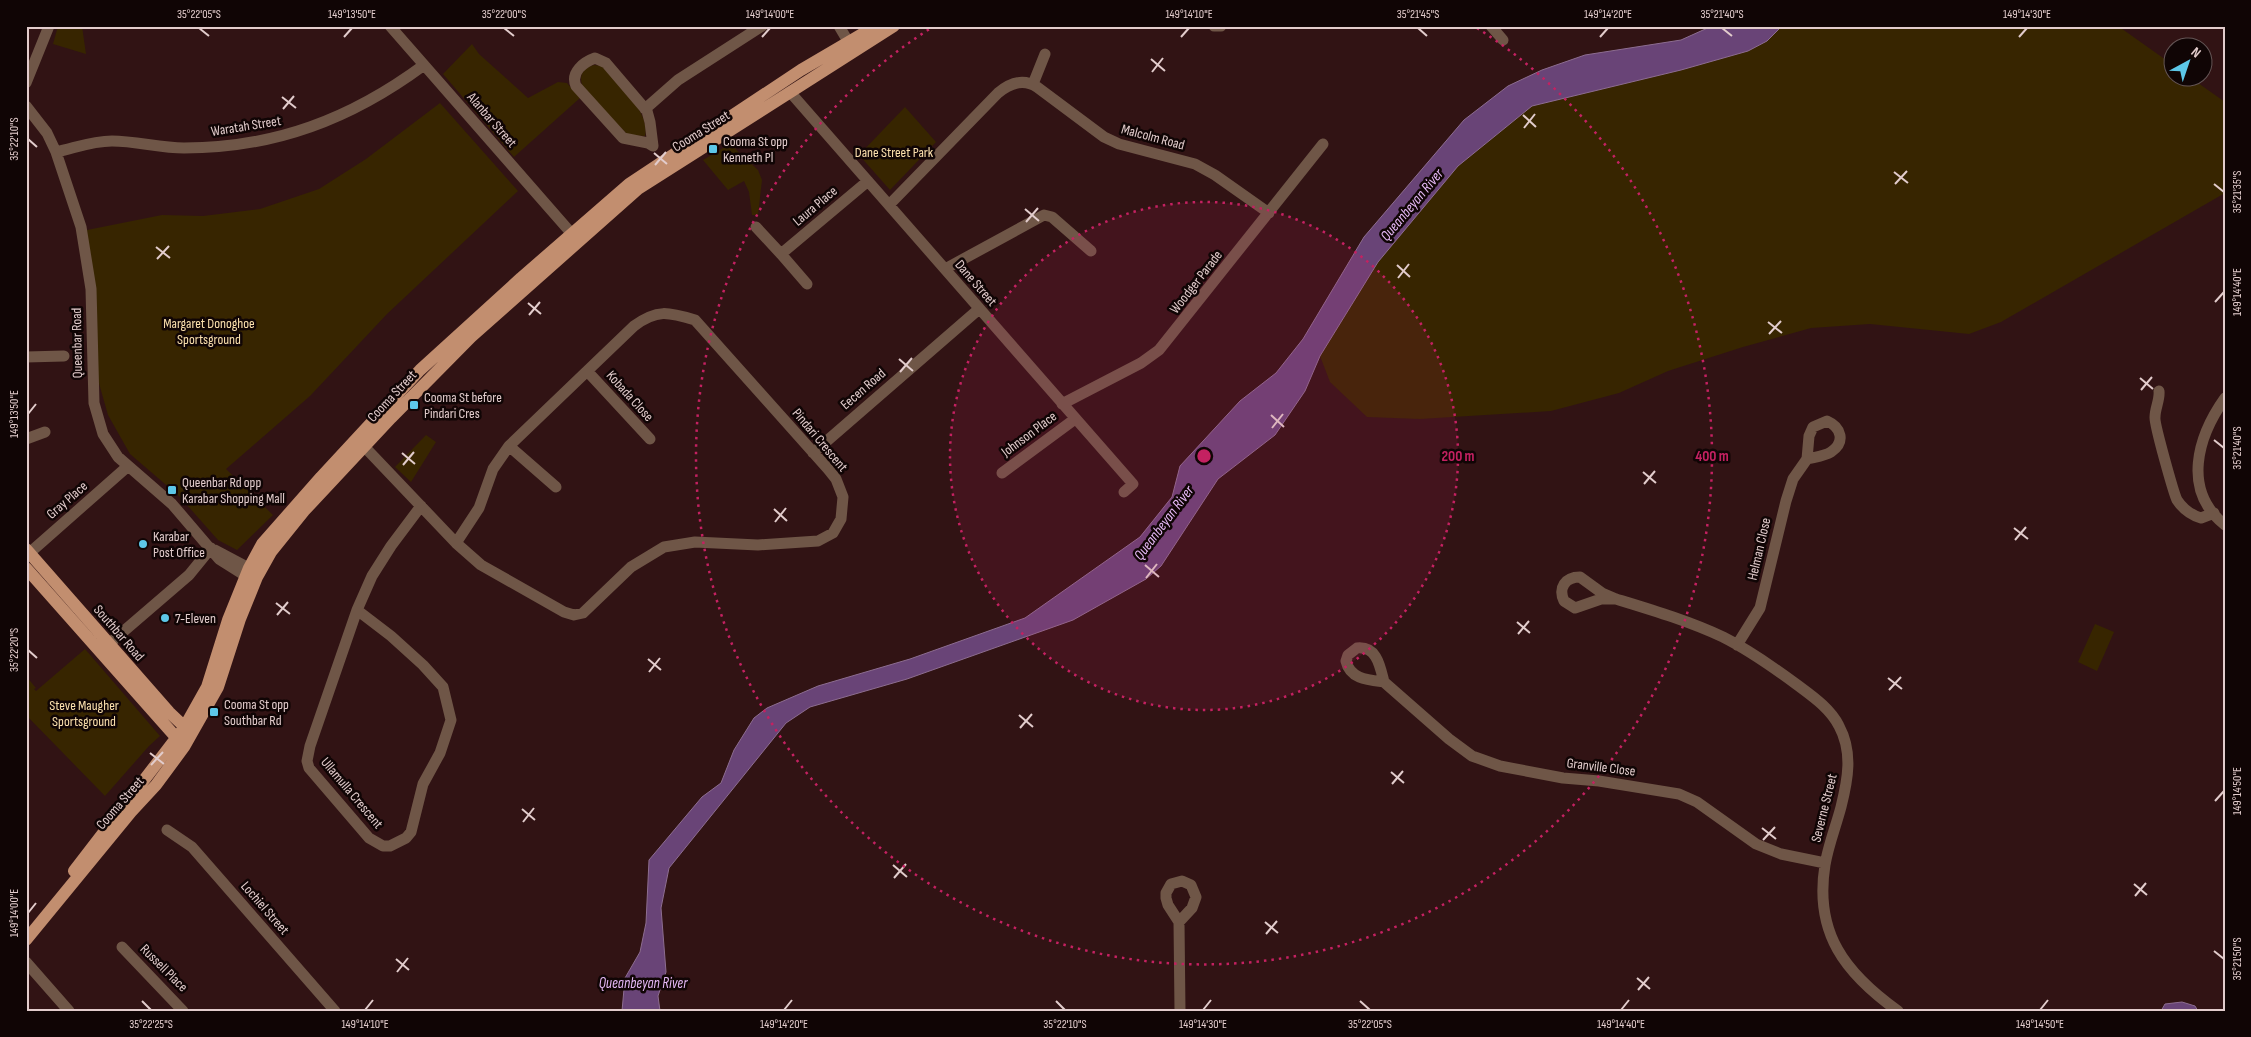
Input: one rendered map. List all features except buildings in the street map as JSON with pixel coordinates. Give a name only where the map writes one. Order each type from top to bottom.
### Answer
[{"type":"main road","name":"Cooma Street","points":[[26,940],[49,911],[84,856],[128,809],[156,785],[184,737],[218,687],[240,619],[250,574],[262,544],[321,477],[361,443],[420,370],[469,324],[575,238],[626,187],[790,92],[852,47],[876,26]]},
{"type":"main road","name":"Cooma Street","points":[[666,165],[743,108],[801,70],[827,56],[852,47],[894,26]]},
{"type":"main road","points":[[743,108],[776,91],[790,92],[804,75],[827,56]]},
{"type":"main road","name":"Southbar Road","points":[[27,553],[104,648]]},
{"type":"main road","name":"Southbar Road","points":[[26,568],[104,648],[184,737]]},
{"type":"street","points":[[26,83],[49,26]]},
{"type":"street","name":"Alanbar Street","points":[[390,26],[575,238]]},
{"type":"street","points":[[645,109],[678,80],[762,26]]},
{"type":"street","points":[[839,26],[852,47]]},
{"type":"street","points":[[1214,26],[1221,26]]},
{"type":"street","points":[[1491,26],[1504,40]]},
{"type":"street","points":[[889,205],[1004,88],[1018,82],[1033,84],[1045,54]]},
{"type":"street","points":[[653,146],[645,142],[626,140],[617,133],[576,86],[575,74],[583,65],[592,59],[597,58],[603,61],[645,109],[650,122],[653,146],[666,165]]},
{"type":"street","name":"Waratah Street","points":[[56,152],[85,143],[113,141],[182,148],[217,147],[260,142],[295,133],[348,112],[399,84],[424,65]]},
{"type":"street","name":"Malcolm Road","points":[[1033,84],[1104,137],[1119,144],[1195,164],[1215,175],[1269,213]]},
{"type":"street","name":"Dane Street","points":[[790,92],[1133,484],[1124,492]]},
{"type":"street","name":"Queenbar Road","points":[[26,106],[47,133],[56,152],[81,227],[88,268],[94,330],[92,379],[96,414],[107,442],[127,467],[172,504],[211,548],[250,574]]},
{"type":"street","name":"Woodger Parade","points":[[1062,404],[1141,363],[1159,350],[1323,144]]},
{"type":"street","name":"Laura Place","points":[[781,254],[868,181]]},
{"type":"street","points":[[945,269],[1044,215],[1052,217],[1091,251]]},
{"type":"street","points":[[756,227],[807,284]]},
{"type":"street","name":"Eecen Road","points":[[813,453],[979,309]]},
{"type":"street","name":"Pindari Crescent","points":[[361,443],[456,543],[481,565],[564,612],[574,615],[584,613],[631,567],[664,548],[695,542],[758,545],[818,541],[833,532],[841,519],[843,497],[836,479],[695,320],[668,313],[657,313],[646,317],[634,326],[509,446],[493,469],[479,508],[456,543]]},
{"type":"street","points":[[26,357],[64,356]]},
{"type":"street","name":"Kobada Close","points":[[588,372],[650,440]]},
{"type":"street","points":[[2159,391],[2160,396],[2154,418],[2156,432],[2176,498],[2193,515],[2201,518],[2214,513]]},
{"type":"street","points":[[2225,398],[2206,430],[2197,462],[2203,496],[2214,513],[2225,525]]},
{"type":"street","name":"Johnson Place","points":[[1002,473],[1075,419]]},
{"type":"street","points":[[26,440],[45,432]]},
{"type":"street","points":[[509,446],[556,487]]},
{"type":"street","name":"Helman Close","points":[[1737,645],[1760,608],[1786,501],[1793,479],[1807,459]]},
{"type":"street","name":"Gray Place","points":[[27,553],[127,467]]},
{"type":"street","name":"Ullamulla Crescent","points":[[357,610],[404,648],[443,687],[451,720],[440,753],[423,784],[411,832],[406,838],[390,846],[383,846],[369,838],[315,776],[307,761],[310,746],[357,610],[372,576],[391,546],[421,506]]},
{"type":"street","points":[[104,648],[188,575],[211,548]]},
{"type":"street","name":"Severne Street","points":[[1616,599],[1601,599],[1586,606],[1575,608],[1564,601],[1562,591],[1566,581],[1574,577],[1585,579],[1602,593],[1699,628],[1737,645],[1815,698],[1828,710],[1839,726],[1848,755],[1849,769],[1826,863],[1823,883],[1824,913],[1835,946],[1847,966],[1861,982],[1898,1011]]},
{"type":"street","points":[[1586,606],[1593,594],[1590,583]]},
{"type":"street","name":"Granville Close","points":[[1384,682],[1449,739],[1472,756],[1500,766],[1563,778],[1599,781],[1679,794],[1697,802],[1756,844],[1781,854],[1826,863]]},
{"type":"street","name":"Lochiel Street","points":[[167,830],[192,847],[335,1011]]},
{"type":"street","points":[[1179,922],[1180,1011]]},
{"type":"street","name":"Russell Place","points":[[122,947],[177,1002],[183,1011]]},
{"type":"street","points":[[26,962],[69,1011]]},
{"type":"green space","points":[[58,26],[82,26],[86,54],[53,44]]},
{"type":"green space","points":[[1782,26],[2118,26],[2164,59],[2164,88],[2205,88],[2225,102],[2225,193],[2001,322],[1969,334],[1870,324],[1811,328],[1668,371],[1619,393],[1551,411],[1420,419],[1367,417],[1330,382],[1320,356],[1378,262],[1458,166],[1532,106],[1681,70],[1748,51],[1767,41]]},
{"type":"green space","points":[[472,44],[479,54],[528,98],[558,82],[567,83],[580,98],[514,157],[443,74]]},
{"type":"green space","points":[[594,65],[602,66],[631,98],[643,117],[645,136],[628,135],[584,90],[581,81],[582,74],[586,69]]},
{"type":"green space","name":"Margaret Donoghoe Sportsground","points":[[440,103],[518,191],[387,314],[310,396],[226,469],[273,515],[237,550],[218,540],[179,496],[130,454],[108,415],[92,359],[87,230],[162,215],[203,216],[260,209],[319,189],[366,159]]},
{"type":"green space","name":"Dane Street Park","points":[[905,107],[936,142],[890,190],[859,155]]},
{"type":"green space","points":[[730,144],[758,170],[762,180],[758,215],[752,215],[749,192],[744,181],[728,190],[703,160]]},
{"type":"green space","points":[[426,435],[436,442],[411,482],[395,467]]},
{"type":"green space","points":[[2095,624],[2114,632],[2097,671],[2078,662]]},
{"type":"green space","name":"Steve Maugher Sportsground","points":[[85,649],[160,736],[105,796],[26,715],[26,676],[36,688],[34,689],[36,691]]},
{"type":"water","name":"Queanbeyan River","points":[[1712,26],[1782,26],[1767,41],[1748,51],[1681,70],[1532,106],[1458,166],[1378,262],[1320,356],[1305,391],[1275,435],[1218,479],[1161,566],[1146,579],[1073,620],[907,679],[810,707],[786,723],[669,868],[661,908],[666,972],[658,996],[660,1011],[622,1011],[625,978],[640,952],[646,923],[649,860],[702,797],[721,783],[734,750],[754,718],[767,708],[818,686],[910,659],[1025,618],[1140,537],[1172,497],[1180,466],[1240,401],[1276,373],[1303,339],[1364,237],[1464,120],[1508,86],[1542,70],[1585,55],[1681,40]]},
{"type":"water","points":[[2182,1002],[2195,1006],[2198,1011],[2161,1011],[2165,1004]]},
{"type":"place","name":"Cooma St opp Kenneth Pl","points":[[713,149]]},
{"type":"place","name":"Cooma St before Pindari Cres","points":[[414,405]]},
{"type":"place","name":"Queenbar Rd opp Karabar Shopping Mall","points":[[172,490]]},
{"type":"place","name":"Karabar Post Office","points":[[143,544]]},
{"type":"place","name":"7-Eleven","points":[[165,618]]},
{"type":"place","name":"Cooma St opp Southbar Rd","points":[[214,712]]}]
